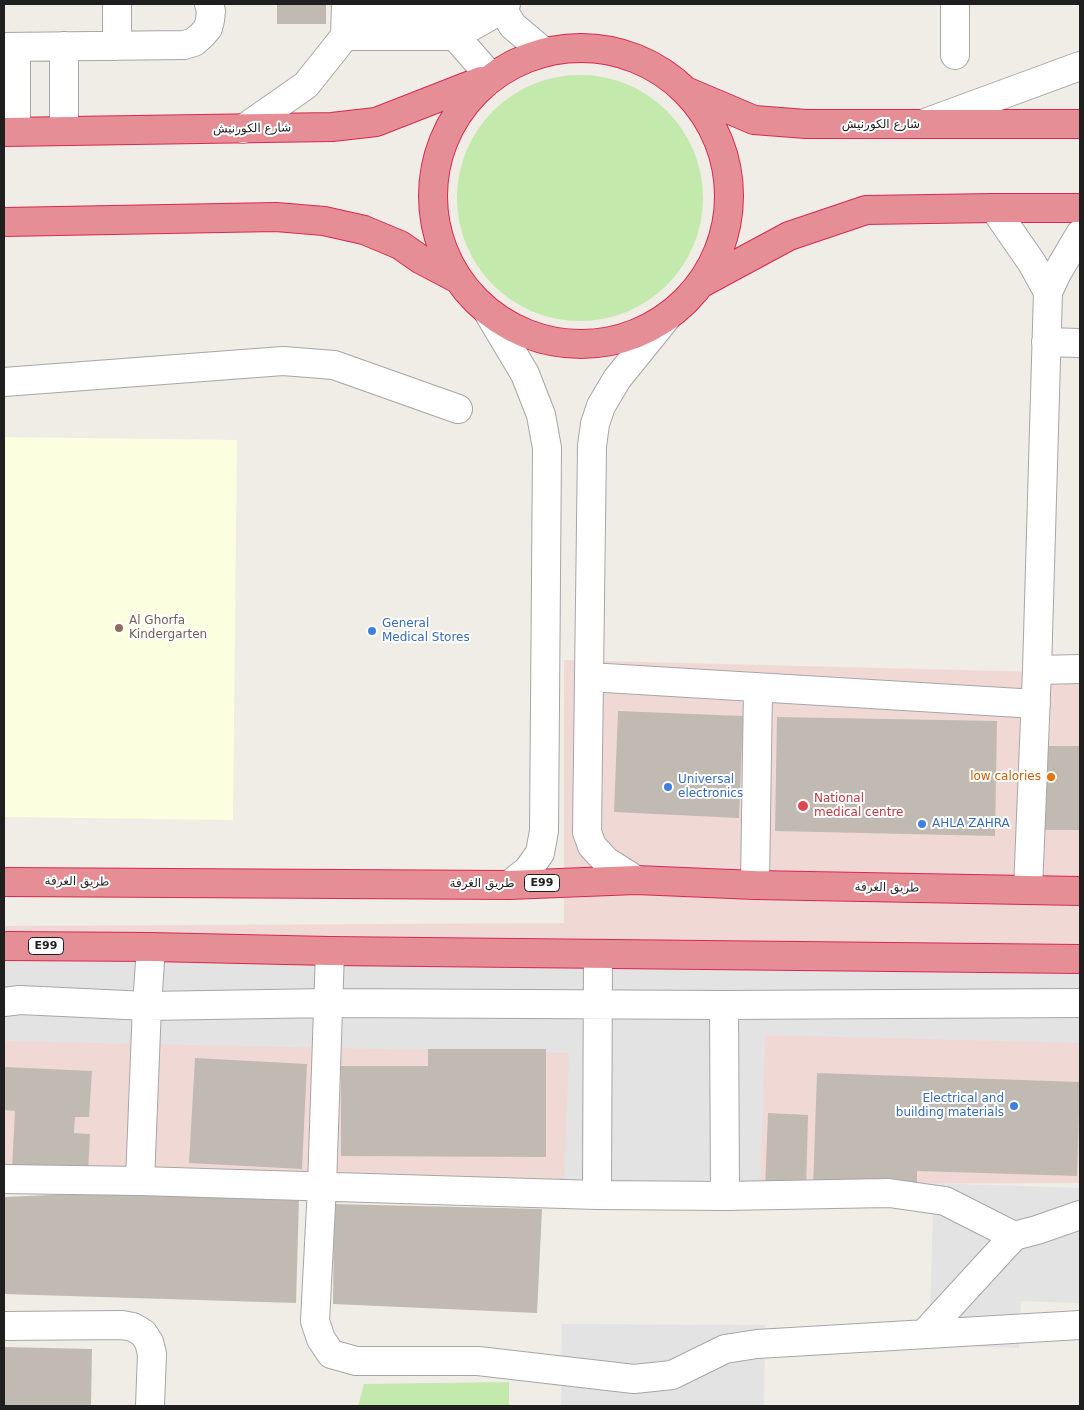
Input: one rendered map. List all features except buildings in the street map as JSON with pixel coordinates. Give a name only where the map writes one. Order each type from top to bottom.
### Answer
[{"type":"highway","name":"شارع الكورنيش","points":[[10,131],[332,127],[376,122],[491,77],[544,52],[582,47],[621,52],[657,67],[687,92],[754,120],[806,124],[1080,124]]},
{"type":"highway","points":[[491,77],[460,109],[440,149],[433,194],[439,238],[458,279],[472,297],[488,312],[530,336],[577,345],[624,338],[667,317],[700,284],[720,248],[729,207],[726,165],[712,126],[687,92]]},
{"type":"highway","points":[[700,284],[788,236],[866,210],[1080,208]]},
{"type":"highway","points":[[4,222],[276,217],[324,221],[364,230],[391,241],[458,279]]},
{"type":"highway","name":"طريق الغرفة","points":[[4,882],[509,884],[636,880],[755,885],[1080,891]]},
{"type":"highway","name":"E99","points":[[4,946],[151,947],[330,952],[1080,959]]},
{"type":"street","points":[[116,4],[117,46]]},
{"type":"street","points":[[10,131],[10,47],[184,45],[194,42],[208,28],[211,11],[209,4]]},
{"type":"street","points":[[955,4],[955,55]]},
{"type":"street","points":[[243,129],[306,84],[345,36],[347,6],[501,5]]},
{"type":"street","points":[[345,36],[454,36],[501,5]]},
{"type":"street","points":[[501,5],[513,26],[544,52]]},
{"type":"street","points":[[454,36],[491,77]]},
{"type":"street","points":[[64,46],[64,131]]},
{"type":"street","points":[[921,125],[1080,66]]},
{"type":"street","points":[[994,208],[1032,264],[1048,292]]},
{"type":"street","points":[[1028,890],[1036,704],[1048,292],[1080,234]]},
{"type":"street","points":[[488,312],[525,374],[541,415],[546,448],[544,831],[540,852],[528,870],[509,884]]},
{"type":"street","points":[[636,880],[606,861],[592,846],[587,832],[592,446],[595,424],[601,406],[617,380],[667,317]]},
{"type":"street","points":[[1046,342],[1080,343]]},
{"type":"street","points":[[4,382],[283,361],[334,365],[458,409]]},
{"type":"street","points":[[1037,670],[1080,669]]},
{"type":"street","points":[[589,676],[1036,704]]},
{"type":"street","points":[[755,885],[758,688]]},
{"type":"street","points":[[140,1181],[151,947]]},
{"type":"street","points":[[330,952],[322,1186],[315,1321],[321,1339],[331,1354],[356,1361],[478,1361],[634,1379],[672,1375],[725,1349],[757,1344],[1080,1325]]},
{"type":"street","points":[[597,1195],[598,954]]},
{"type":"street","points":[[4,1002],[20,1000],[147,1006],[329,1003],[724,1005],[1080,1003]]},
{"type":"street","points":[[724,1005],[725,1196]]},
{"type":"street","points":[[4,1179],[140,1181],[597,1195],[725,1196],[889,1193],[945,1202],[1014,1236]]},
{"type":"street","points":[[924,1334],[1014,1236],[1080,1215]]},
{"type":"street","points":[[4,1326],[122,1325],[133,1327],[143,1333],[149,1342],[152,1354],[150,1406]]},
{"type":"shaded area","name":"Al Ghorfa Kindergarten","points":[[4,437],[237,440],[233,820],[4,817]]},
{"type":"shaded area","points":[[564,660],[1080,673],[1080,1183],[639,1185],[4,1169],[4,926],[564,923]]},
{"type":"shaded area","points":[[4,960],[1080,973],[1080,1043],[765,1035],[760,1189],[564,1187],[569,1053],[4,1041]]},
{"type":"shaded area","points":[[934,1183],[1080,1188],[1080,1303],[1021,1301],[1019,1348],[929,1345]]},
{"type":"shaded area","points":[[562,1324],[765,1325],[764,1406],[561,1406]]},
{"type":"green space","points":[[580,75],[604,77],[627,84],[638,89],[667,111],[689,140],[694,151],[701,174],[703,198],[701,222],[694,245],[689,256],[667,285],[638,307],[627,312],[604,319],[580,321],[556,319],[533,312],[522,307],[493,285],[471,256],[466,245],[459,222],[457,198],[459,174],[466,151],[471,140],[493,111],[522,89],[533,84],[556,77]]},
{"type":"green space","points":[[509,1382],[509,1406],[358,1406],[364,1384]]},
{"type":"place","name":"Al Ghorfa Kindergarten","points":[[119,628]]},
{"type":"place","name":"General Medical Stores","points":[[372,631]]},
{"type":"place","name":"low calories","points":[[1051,777]]},
{"type":"place","name":"Universal electronics","points":[[668,787]]},
{"type":"place","name":"National medical centre","points":[[803,806]]},
{"type":"place","name":"AHLA ZAHRA","points":[[922,824]]},
{"type":"place","name":"Electrical and building materials","points":[[1014,1106]]}]
